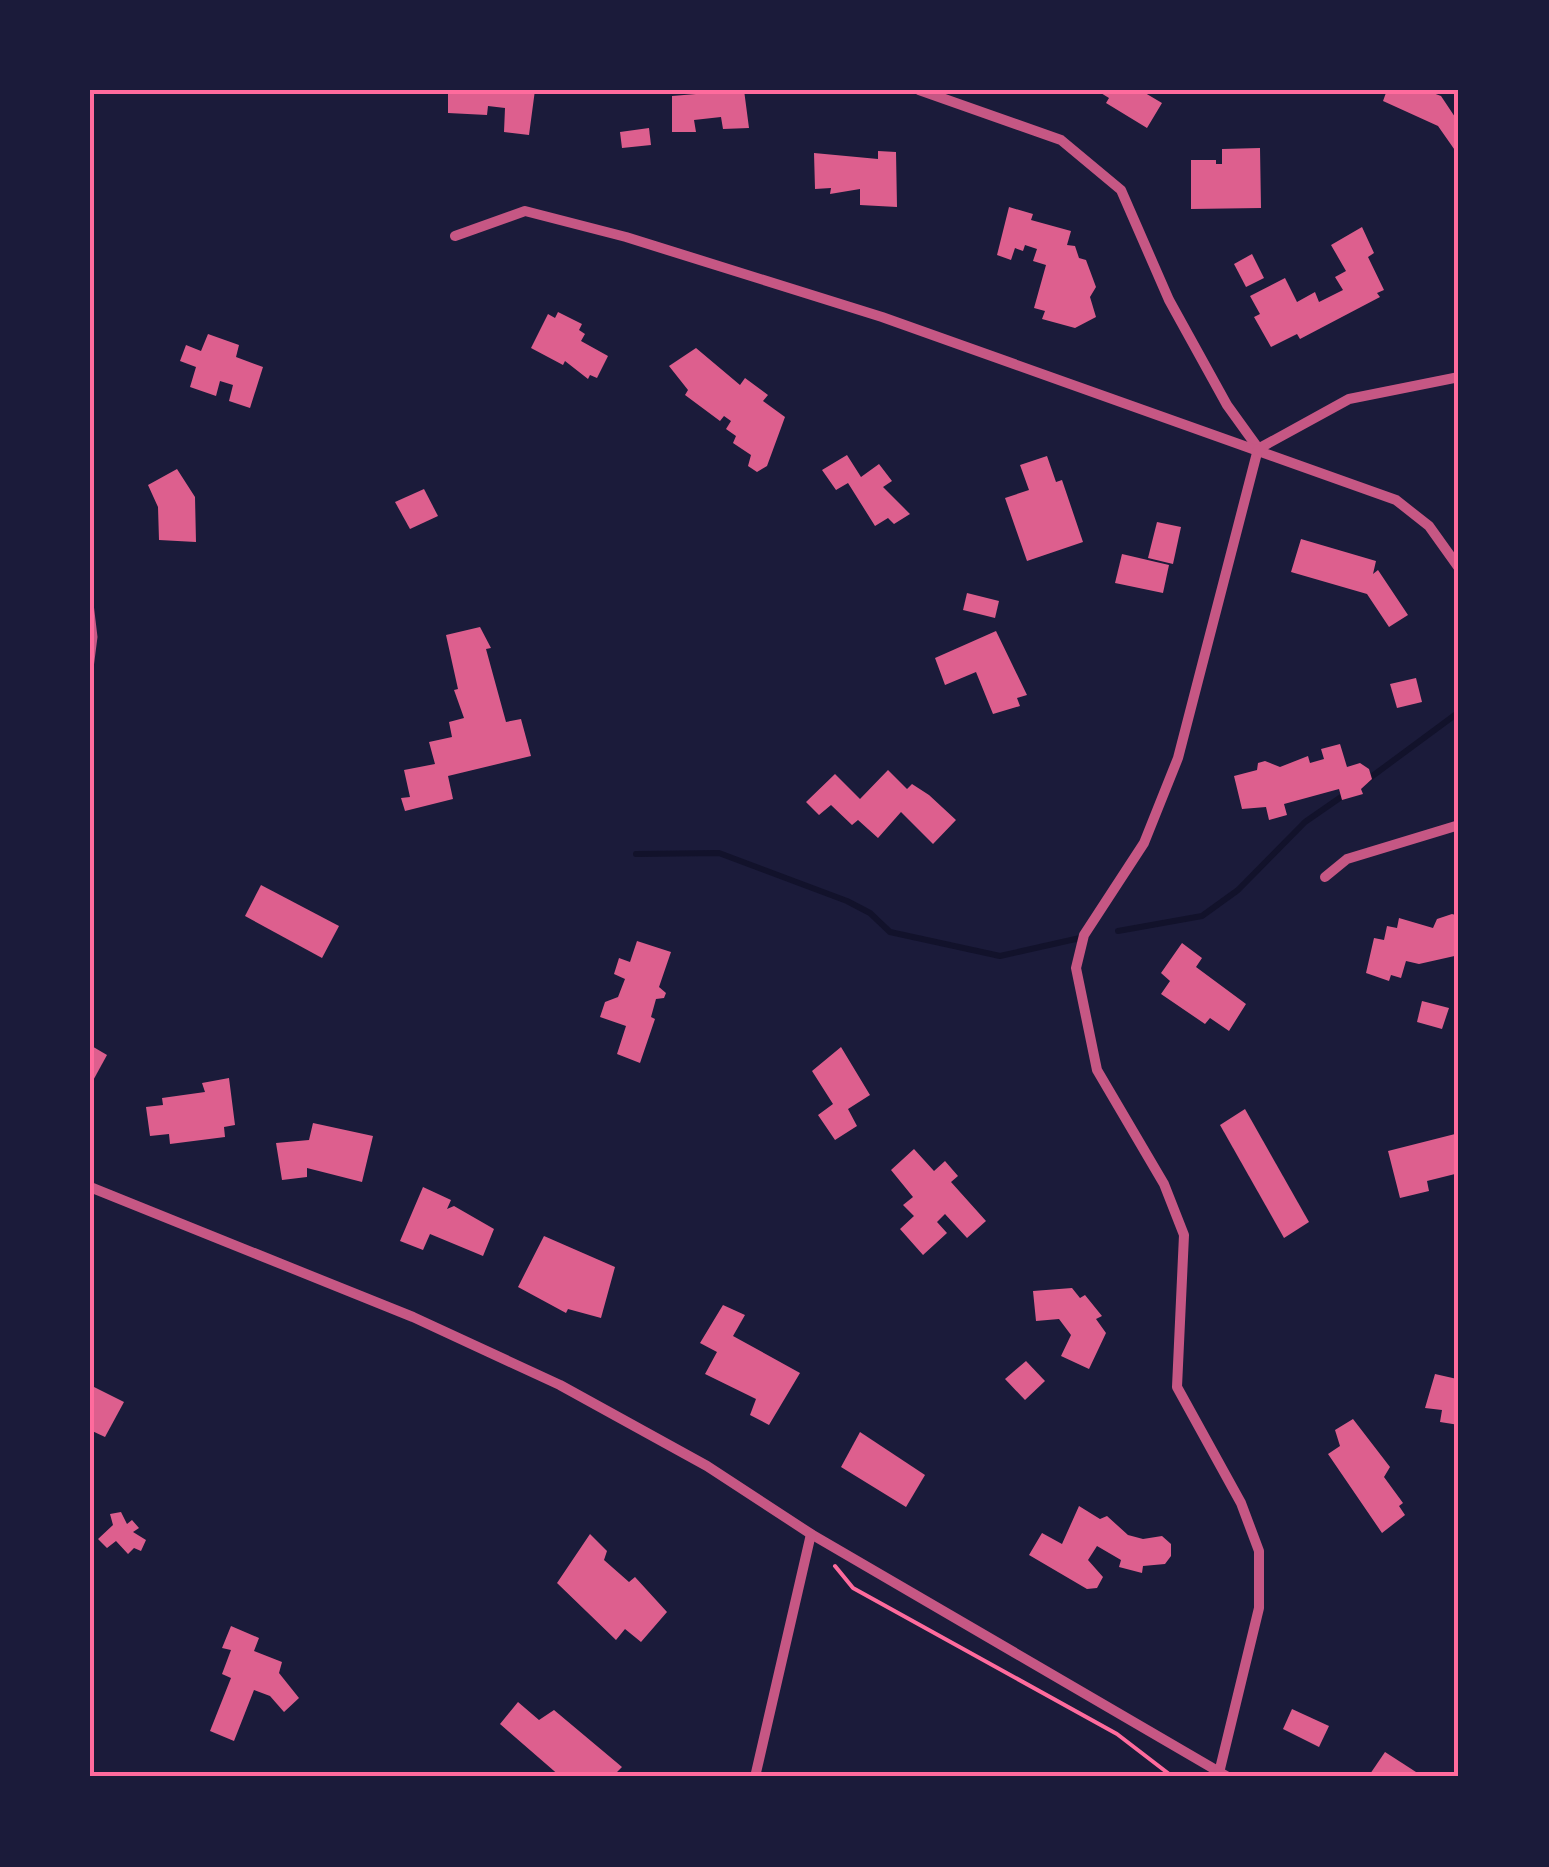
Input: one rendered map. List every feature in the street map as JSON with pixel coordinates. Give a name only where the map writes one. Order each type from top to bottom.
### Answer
[{"type":"street","points":[[920,90],[1060,140],[1122,190],[1169,300],[1227,404],[1258,449]]},
{"type":"street","points":[[455,236],[525,211],[626,237],[882,317],[1258,449],[1414,510],[1459,568]]},
{"type":"street","points":[[90,1187],[413,1317],[560,1385],[707,1466],[811,1534],[1222,1775],[1259,1608],[1259,1551],[1241,1503],[1177,1386],[1184,1235],[1164,1184],[1097,1070],[1076,968],[1084,935],[1144,843],[1178,758],[1258,449],[1349,399],[1459,377]]},
{"type":"street","points":[[1325,877],[1347,859],[1459,825]]},
{"type":"street","points":[[755,1777],[811,1534]]},
{"type":"lane","points":[[90,594],[96,636],[90,676]]},
{"type":"path","points":[[808,1549],[831,1561],[854,1588],[1117,1734],[1173,1777]]},
{"type":"building","points":[[448,90],[535,90],[529,135],[504,132],[505,108],[488,106],[487,115],[448,113]]},
{"type":"building","points":[[744,90],[749,128],[723,129],[721,117],[694,120],[696,132],[672,132],[672,96]]},
{"type":"building","points":[[1096,90],[1140,90],[1162,103],[1147,128],[1106,103],[1109,98]]},
{"type":"building","points":[[1387,90],[1425,90],[1441,96],[1459,123],[1459,156],[1438,126],[1383,101]]},
{"type":"building","points":[[649,128],[651,145],[622,148],[620,132]]},
{"type":"building","points":[[1260,148],[1261,208],[1191,209],[1191,160],[1216,160],[1216,164],[1222,164],[1222,149]]},
{"type":"building","points":[[878,151],[896,152],[897,207],[860,205],[860,189],[830,194],[831,188],[815,189],[814,153],[878,159]]},
{"type":"building","points":[[1009,207],[1033,214],[1031,220],[1071,231],[1067,245],[1075,246],[1079,258],[1086,260],[1096,287],[1090,297],[1096,317],[1075,328],[1042,319],[1045,311],[1034,308],[1046,265],[1033,261],[1037,249],[1025,245],[1023,251],[1015,248],[1011,260],[997,255]]},
{"type":"building","points":[[1362,227],[1374,253],[1368,257],[1384,290],[1377,293],[1380,297],[1300,339],[1297,334],[1271,347],[1254,317],[1260,314],[1250,296],[1285,278],[1297,302],[1315,292],[1319,302],[1343,290],[1335,277],[1346,271],[1331,245]]},
{"type":"building","points":[[1252,254],[1264,278],[1246,287],[1234,264]]},
{"type":"building","points":[[558,312],[582,324],[579,330],[585,334],[581,341],[608,356],[597,378],[590,375],[588,379],[565,361],[563,365],[531,348],[548,314],[555,318]]},
{"type":"building","points":[[208,334],[239,345],[236,357],[263,367],[250,408],[229,401],[233,385],[220,381],[216,396],[190,387],[196,367],[180,361],[186,345],[201,351]]},
{"type":"building","points":[[696,348],[740,385],[745,378],[768,395],[763,401],[785,417],[767,466],[757,472],[748,466],[751,455],[733,443],[736,436],[726,429],[731,421],[724,416],[720,421],[685,395],[688,390],[669,366]]},
{"type":"building","points":[[847,455],[861,477],[879,464],[892,481],[883,487],[910,514],[894,524],[888,518],[875,526],[848,483],[836,490],[822,470]]},
{"type":"building","points":[[1047,456],[1056,482],[1062,480],[1083,542],[1027,561],[1005,498],[1029,490],[1020,465]]},
{"type":"building","points":[[177,469],[195,497],[196,542],[159,540],[158,507],[148,485]]},
{"type":"building","points":[[424,489],[438,516],[410,529],[395,502]]},
{"type":"building","points":[[1157,522],[1181,527],[1173,564],[1148,558]]},
{"type":"building","points":[[1301,539],[1376,561],[1373,574],[1378,570],[1408,615],[1389,627],[1367,594],[1291,572]]},
{"type":"building","points":[[1122,554],[1169,565],[1163,593],[1115,583]]},
{"type":"building","points":[[967,593],[999,601],[995,618],[963,610]]},
{"type":"building","points":[[480,627],[491,648],[486,649],[506,722],[521,719],[531,756],[448,776],[453,799],[405,811],[401,798],[410,797],[404,770],[435,764],[429,742],[452,737],[449,722],[464,718],[454,690],[458,689],[446,635]]},
{"type":"building","points":[[996,631],[1027,695],[1017,698],[1020,706],[993,714],[976,672],[945,685],[935,658]]},
{"type":"building","points":[[1416,678],[1422,702],[1397,708],[1390,684]]},
{"type":"building","points":[[1340,744],[1347,767],[1360,763],[1369,769],[1372,779],[1361,789],[1363,794],[1342,800],[1339,789],[1284,804],[1287,815],[1269,820],[1266,807],[1242,809],[1234,776],[1257,770],[1258,763],[1265,761],[1280,767],[1308,756],[1310,763],[1324,759],[1321,749]]},
{"type":"building","points":[[888,770],[907,789],[912,784],[929,795],[956,820],[933,844],[901,812],[878,838],[858,820],[852,825],[831,805],[819,815],[806,802],[835,774],[860,799]]},
{"type":"building","points":[[261,885],[339,926],[322,958],[245,916]]},
{"type":"building","points":[[1459,916],[1459,955],[1419,964],[1406,961],[1401,978],[1391,975],[1389,981],[1366,973],[1374,938],[1384,940],[1387,926],[1397,928],[1399,918],[1433,928],[1437,919]]},
{"type":"building","points":[[637,941],[671,952],[659,987],[666,993],[664,998],[656,999],[651,1017],[655,1019],[640,1063],[617,1054],[626,1026],[600,1017],[605,1002],[618,997],[625,979],[614,974],[619,958],[630,962]]},
{"type":"building","points":[[1182,943],[1202,958],[1196,967],[1246,1004],[1229,1031],[1210,1018],[1205,1024],[1161,994],[1170,981],[1161,973]]},
{"type":"building","points":[[1422,1001],[1449,1008],[1442,1029],[1417,1022]]},
{"type":"building","points":[[90,1045],[107,1055],[90,1086]]},
{"type":"building","points":[[841,1047],[870,1095],[848,1109],[857,1126],[835,1140],[818,1115],[833,1104],[812,1071]]},
{"type":"building","points":[[229,1078],[235,1125],[224,1127],[225,1137],[170,1144],[169,1134],[150,1136],[146,1107],[163,1105],[162,1098],[205,1092],[202,1083]]},
{"type":"building","points":[[1245,1109],[1309,1222],[1284,1238],[1220,1125]]},
{"type":"building","points":[[313,1123],[373,1136],[362,1182],[307,1168],[307,1177],[282,1180],[276,1143],[309,1140]]},
{"type":"building","points":[[1459,1133],[1459,1173],[1427,1181],[1429,1191],[1400,1198],[1388,1151]]},
{"type":"building","points":[[914,1149],[934,1171],[945,1161],[958,1176],[951,1182],[986,1221],[967,1238],[945,1214],[937,1222],[947,1233],[923,1255],[900,1229],[914,1216],[903,1205],[913,1197],[891,1170]]},
{"type":"building","points":[[423,1187],[451,1200],[447,1209],[454,1206],[494,1229],[483,1256],[430,1234],[423,1250],[400,1241]]},
{"type":"building","points":[[544,1236],[615,1267],[601,1318],[568,1309],[566,1313],[518,1287]]},
{"type":"building","points":[[1072,1288],[1080,1298],[1085,1295],[1102,1316],[1096,1319],[1106,1333],[1089,1369],[1061,1356],[1071,1335],[1059,1319],[1036,1321],[1033,1291]]},
{"type":"building","points":[[723,1305],[745,1315],[733,1336],[800,1373],[769,1425],[750,1415],[756,1399],[705,1374],[717,1352],[700,1343]]},
{"type":"building","points":[[1026,1361],[1045,1381],[1025,1400],[1005,1379]]},
{"type":"building","points":[[1435,1374],[1457,1379],[1459,1425],[1440,1422],[1442,1410],[1425,1408]]},
{"type":"building","points":[[90,1385],[124,1402],[105,1437],[90,1430]]},
{"type":"building","points":[[1353,1419],[1390,1467],[1384,1477],[1403,1503],[1399,1506],[1405,1515],[1382,1533],[1328,1454],[1340,1446],[1335,1430]]},
{"type":"building","points":[[860,1432],[925,1475],[906,1507],[841,1467]]},
{"type":"building","points":[[1079,1506],[1100,1519],[1107,1516],[1128,1535],[1143,1539],[1162,1536],[1171,1544],[1171,1556],[1165,1564],[1143,1566],[1142,1573],[1119,1567],[1121,1560],[1097,1546],[1088,1560],[1103,1577],[1097,1588],[1087,1589],[1029,1555],[1042,1533],[1062,1544]]},
{"type":"building","points":[[121,1512],[127,1524],[132,1520],[139,1528],[133,1532],[146,1540],[141,1551],[134,1548],[128,1554],[116,1541],[107,1548],[98,1539],[113,1525],[110,1514]]},
{"type":"building","points":[[590,1534],[607,1551],[604,1560],[629,1582],[635,1577],[667,1612],[641,1642],[625,1629],[616,1640],[557,1583]]},
{"type":"building","points":[[231,1626],[259,1638],[254,1651],[282,1662],[279,1673],[299,1698],[284,1712],[270,1696],[254,1690],[234,1741],[210,1731],[231,1678],[222,1674],[231,1650],[222,1648]]},
{"type":"building","points":[[518,1702],[539,1720],[554,1710],[622,1767],[612,1777],[561,1777],[500,1724]]},
{"type":"building","points":[[1292,1709],[1329,1726],[1319,1747],[1283,1729]]},
{"type":"building","points":[[1385,1752],[1416,1772],[1412,1777],[1368,1777]]},
{"type":"waterway","points":[[1367,780],[1459,712]]},
{"type":"waterway","points":[[1118,931],[1202,916],[1238,890],[1305,822],[1344,795]]},
{"type":"waterway","points":[[636,854],[719,853],[847,901],[870,913],[890,932],[1000,956],[1080,938]]}]
